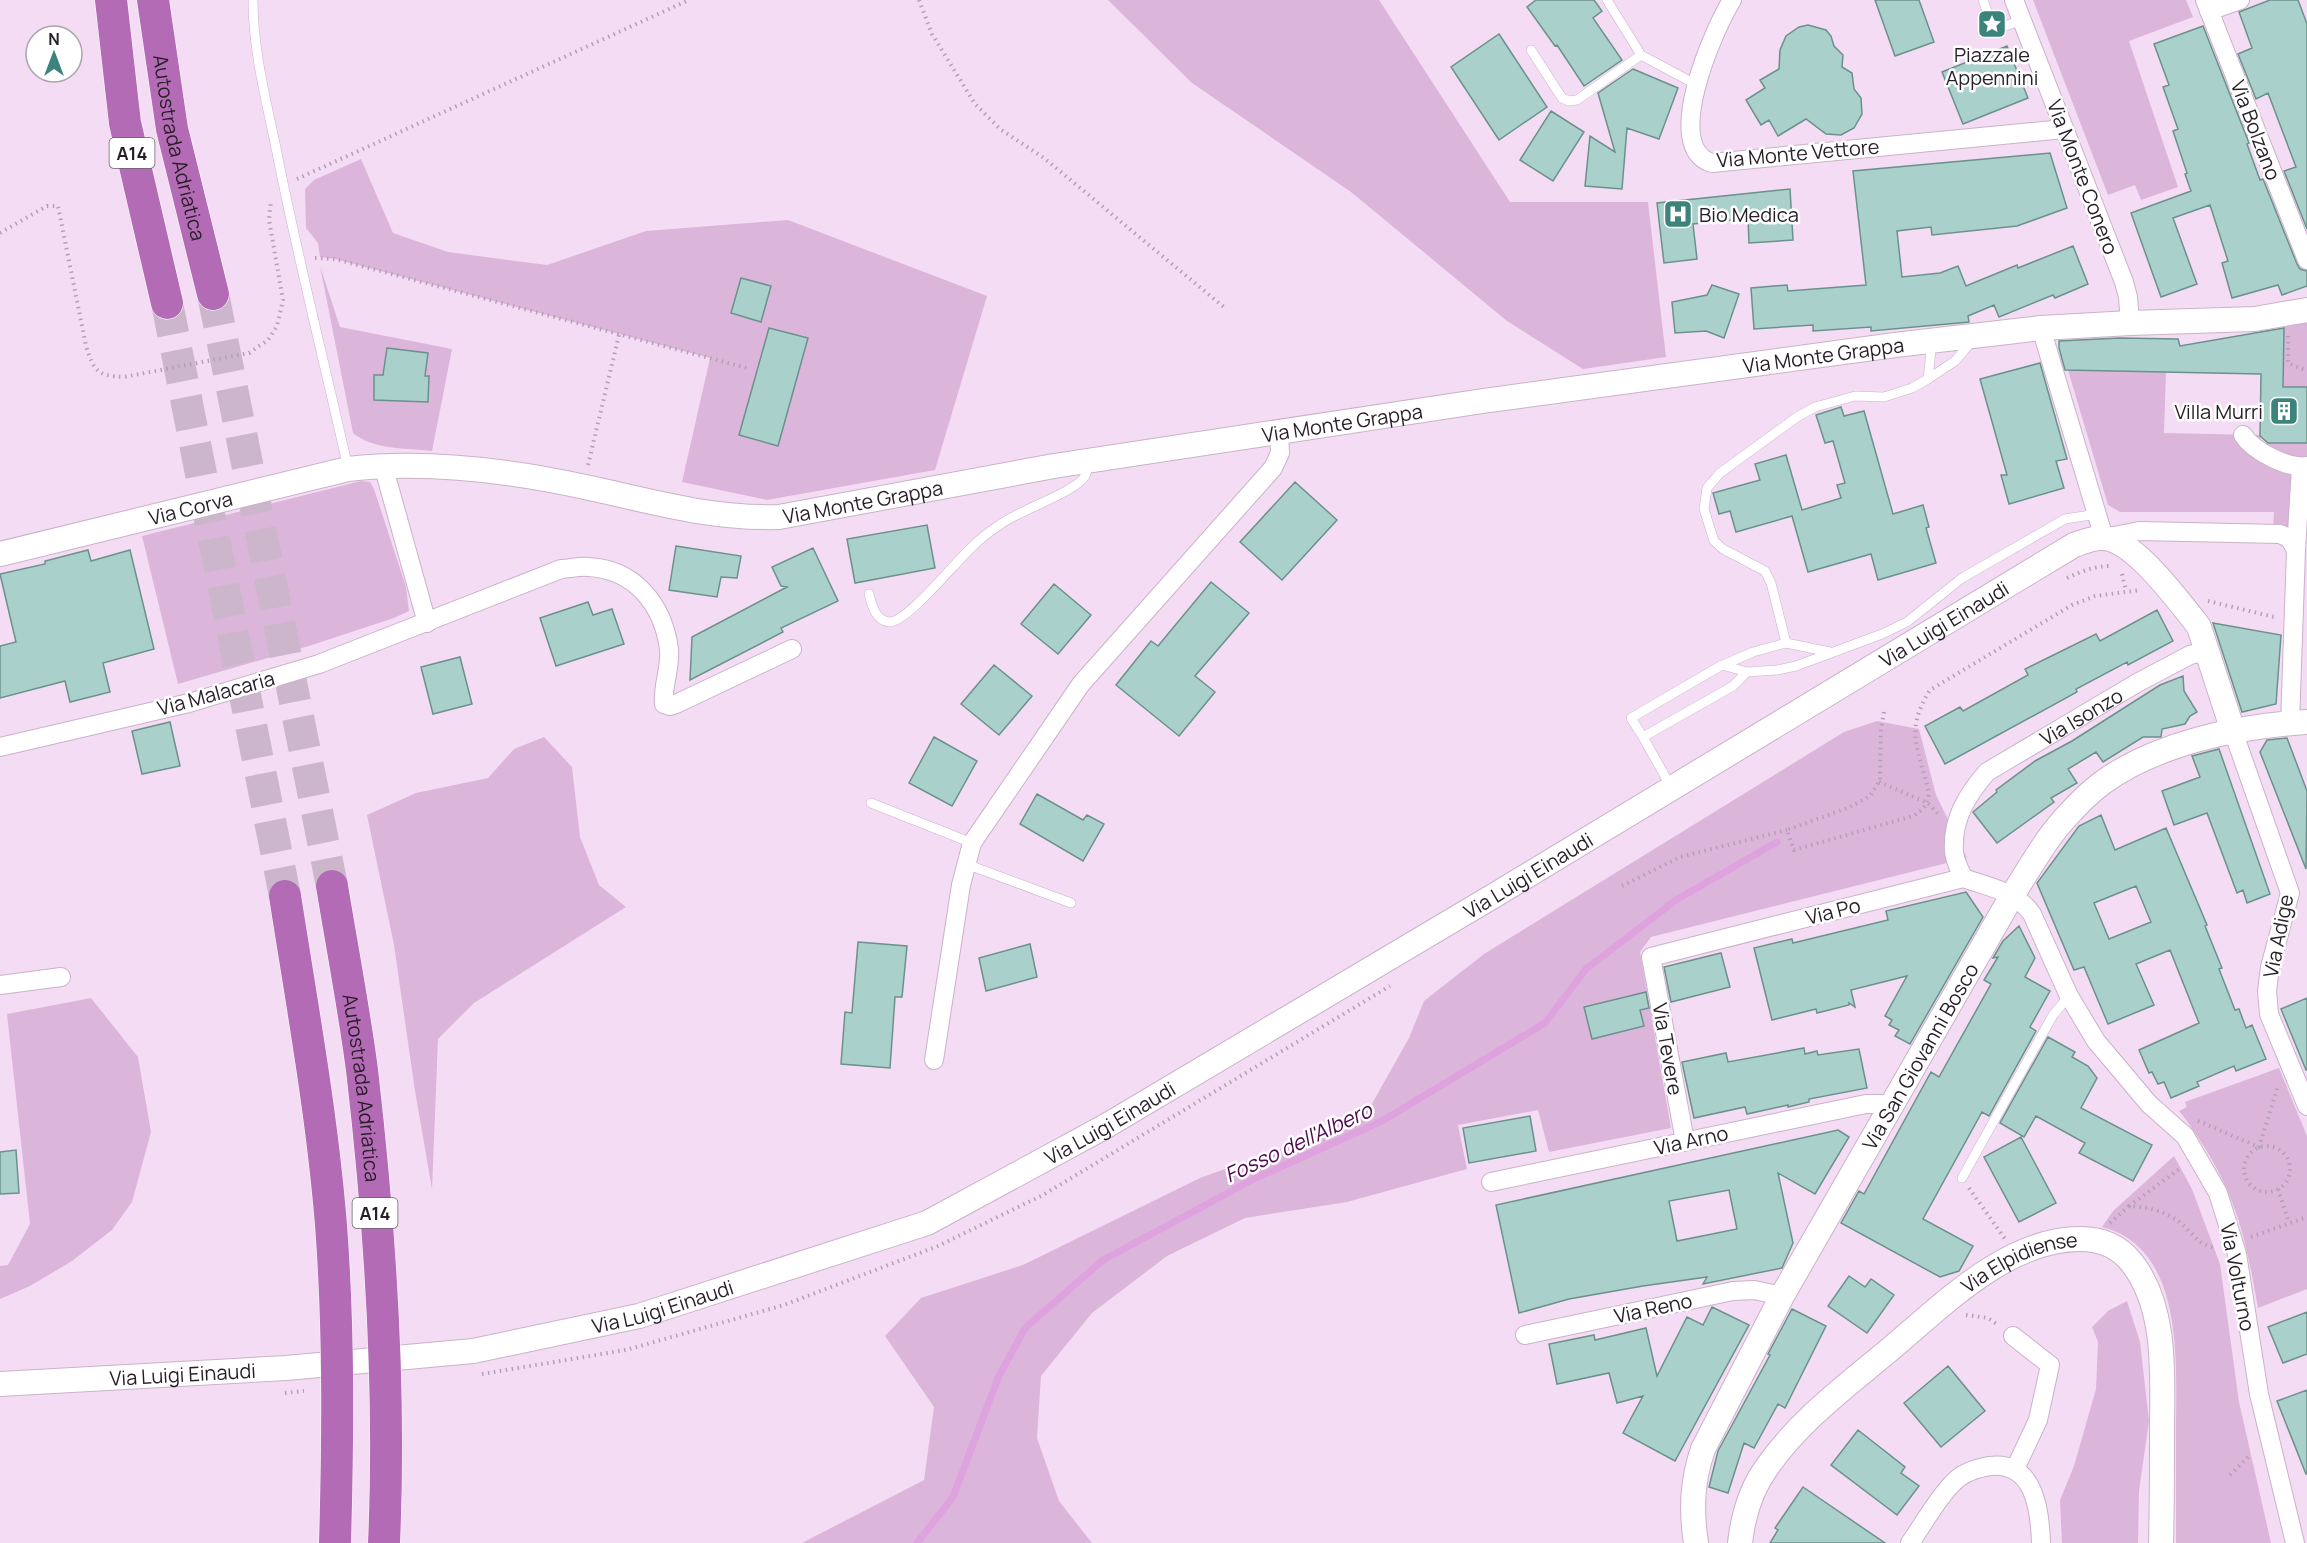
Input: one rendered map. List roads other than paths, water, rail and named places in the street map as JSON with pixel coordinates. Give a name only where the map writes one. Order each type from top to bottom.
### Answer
[{"type":"highway","name":"A14","points":[[111,0],[125,123],[167,303]]},
{"type":"highway","name":"Autostrada Adriatica","points":[[153,0],[172,129],[213,294]]},
{"type":"highway","name":"Autostrada Adriatica","points":[[332,886],[362,1070],[374,1196],[381,1290],[388,1462],[384,1543]]},
{"type":"highway","name":"A14","points":[[285,896],[314,1084],[331,1224],[337,1348],[334,1543]]},
{"type":"street","name":"Via Monte Vettore","points":[[1732,0],[1721,17],[1697,85],[1690,135],[1696,152],[1712,163],[2064,129]]},
{"type":"street","name":"Via Monte Conero","points":[[2014,0],[2124,282],[2130,323]]},
{"type":"street","points":[[2207,5],[2240,0]]},
{"type":"street","name":"Via Bolzano","points":[[2207,5],[2307,260]]},
{"type":"street","name":"Via Monte Grappa","points":[[382,465],[466,468],[583,487],[702,513],[745,518],[779,518],[1090,461],[1483,401],[2041,328],[2255,319],[2307,310]]},
{"type":"street","points":[[2041,328],[2104,538]]},
{"type":"street","points":[[934,1060],[966,864],[972,843],[1081,684],[1273,468],[1280,453],[1279,432]]},
{"type":"street","points":[[2242,435],[2255,449],[2275,458],[2304,466],[2296,550],[2299,723]]},
{"type":"street","points":[[382,465],[427,623]]},
{"type":"street","name":"Via Corva","points":[[0,554],[348,469],[382,465]]},
{"type":"street","points":[[2104,538],[2139,531],[2280,534],[2289,538],[2296,550]]},
{"type":"street","points":[[2104,538],[2119,543],[2141,558],[2194,620],[2207,651],[2233,731]]},
{"type":"street","name":"Via Luigi Einaudi","points":[[0,1384],[286,1368],[473,1351],[639,1316],[927,1223],[1106,1126],[1485,901],[2074,545],[2104,538]]},
{"type":"street","name":"Via Malacaria","points":[[0,747],[189,703],[319,664],[561,569],[589,567],[622,574],[644,591],[661,614],[669,649],[669,673],[664,704],[670,706],[676,704],[792,649]]},
{"type":"street","name":"Via Isonzo","points":[[1963,878],[1954,852],[1958,817],[1968,794],[1987,772],[2137,683],[2190,655],[2207,651]]},
{"type":"street","name":"Via San Giovanni Bosco","points":[[1695,1543],[1692,1495],[1696,1470],[1703,1449],[1782,1296],[1891,1104],[2013,894],[2067,817],[2101,784],[2128,767],[2157,754],[2233,731],[2299,723]]},
{"type":"street","name":"Via Adige","points":[[2233,731],[2290,893],[2270,967],[2267,991],[2269,1014],[2307,1106]]},
{"type":"street","points":[[1963,878],[2013,894]]},
{"type":"street","name":"Via Po","points":[[1651,957],[1963,878]]},
{"type":"street","name":"Via Volturno","points":[[2013,894],[2032,914],[2069,996],[2096,1041],[2115,1066],[2150,1104],[2185,1136],[2218,1193],[2237,1254],[2259,1394],[2295,1543]]},
{"type":"street","name":"Via Tevere","points":[[1651,957],[1685,1141]]},
{"type":"street","points":[[0,985],[61,977]]},
{"type":"street","name":"Via Arno","points":[[1491,1182],[1866,1104],[1891,1104]]},
{"type":"street","name":"Via Elpidiense","points":[[1740,1543],[1747,1506],[1755,1486],[1780,1448],[1823,1406],[1947,1302],[2011,1257],[2053,1241],[2085,1239],[2109,1244],[2131,1261],[2147,1287],[2154,1310],[2160,1345],[2162,1389],[2162,1543]]},
{"type":"street","name":"Via Reno","points":[[1525,1335],[1733,1291],[1754,1290],[1782,1296]]},
{"type":"street","points":[[2013,1336],[2050,1365],[2038,1420],[2015,1469]]},
{"type":"street","points":[[1910,1543],[1953,1482],[1977,1468],[2001,1465],[2015,1469],[2026,1478],[2032,1490],[2041,1543]]},
{"type":"lane","points":[[253,0],[253,18],[261,77],[283,185],[348,469]]},
{"type":"lane","points":[[1606,0],[1641,56],[1697,85]]},
{"type":"lane","points":[[1983,0],[1994,30],[2022,20]]},
{"type":"lane","points":[[1531,50],[1562,98],[1569,101],[1577,100],[1641,56]]},
{"type":"lane","points":[[1786,643],[1771,584],[1765,571],[1724,549],[1714,541],[1704,509],[1707,488],[1720,473],[1797,417],[1815,407],[1855,396],[1884,397],[1912,388],[1955,361],[1975,336]]},
{"type":"lane","points":[[1928,379],[1932,341]]},
{"type":"lane","points":[[869,594],[874,611],[879,618],[889,622],[900,619],[974,545],[1005,520],[1073,488],[1084,477],[1090,461]]},
{"type":"lane","points":[[1722,665],[1747,672],[1777,670],[1796,666],[1882,634],[1907,622],[1962,578],[2065,519],[2097,514]]},
{"type":"lane","points":[[1671,787],[1631,718],[1722,665],[1753,652],[1786,643],[1833,652]]},
{"type":"lane","points":[[1643,737],[1733,686],[1747,672]]},
{"type":"lane","points":[[871,803],[972,843]]},
{"type":"lane","points":[[966,864],[1071,903]]},
{"type":"lane","points":[[1962,1178],[2053,1015],[2069,996]]},
{"type":"waterway","name":"Fosso dell'Albero","points":[[917,1543],[953,1497],[998,1378],[1025,1328],[1103,1260],[1252,1180],[1382,1121],[1545,1023],[1586,969],[1676,900],[1777,842]]},
{"type":"tunnel","points":[[213,294],[332,886]]},
{"type":"tunnel","points":[[167,303],[285,896]]},
{"type":"place","name":"Piazzale Appennini","points":[[1992,24]]},
{"type":"place","name":"Bio Medica","points":[[1678,214]]},
{"type":"place","name":"Villa Murri","points":[[2284,411]]}]
